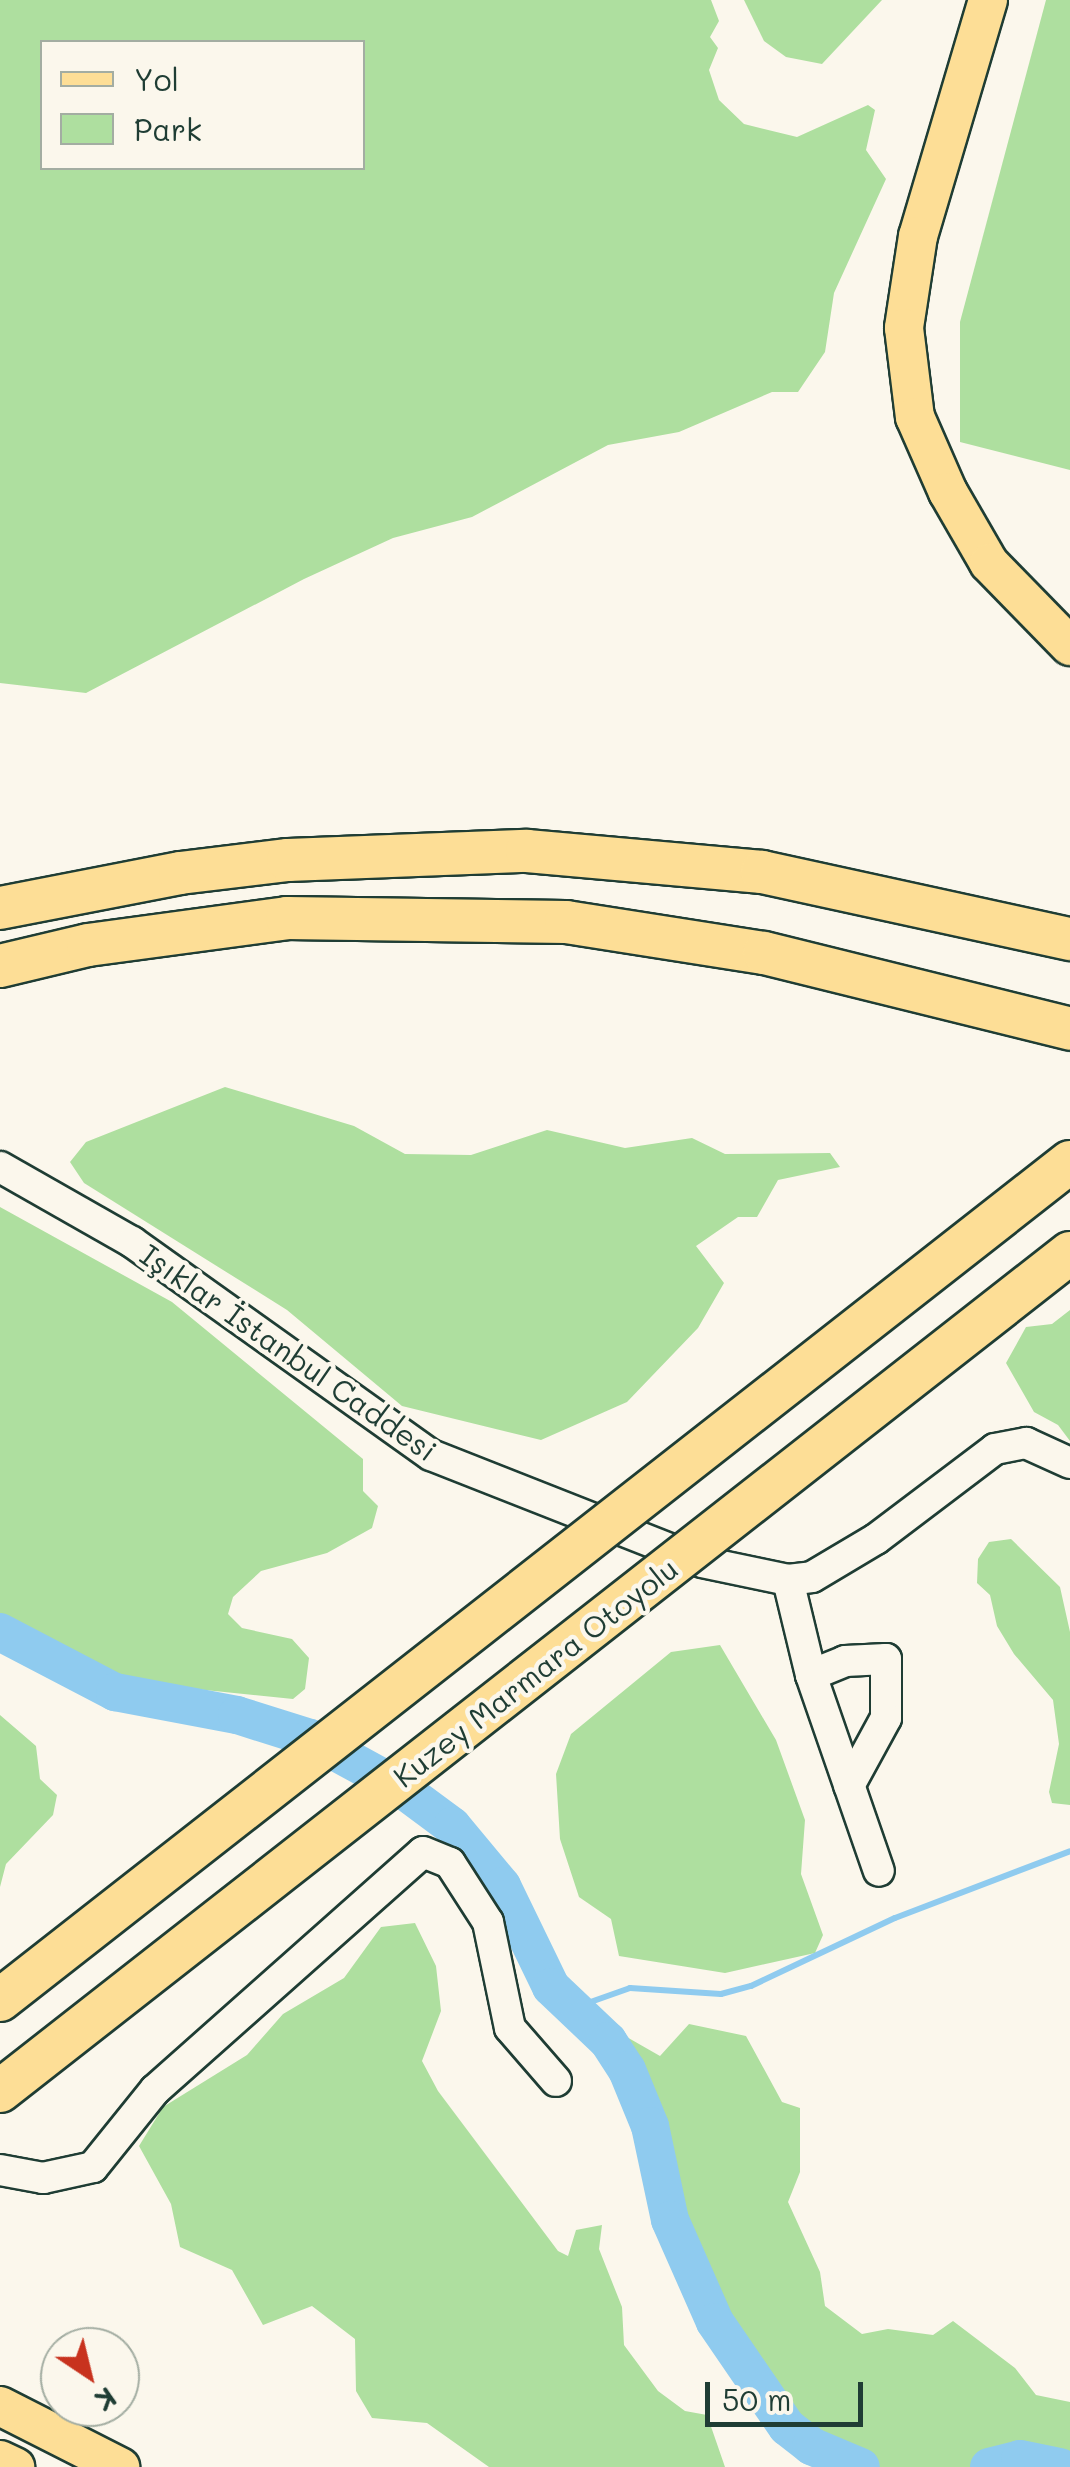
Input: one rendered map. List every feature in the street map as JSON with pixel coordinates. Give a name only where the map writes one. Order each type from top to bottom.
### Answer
[{"type":"highway","points":[[0,908],[162,876],[288,860],[527,850],[762,872],[1070,939]]},
{"type":"highway","points":[[5,964],[177,930],[287,918],[436,915],[566,922],[764,954],[1070,1029]]},
{"type":"highway","points":[[0,2000],[1070,1162]]},
{"type":"highway","name":"Kuzey Marmara Otoyolu","points":[[0,2091],[1070,1253]]},
{"type":"main road","points":[[988,0],[918,236],[904,328],[913,399],[948,492],[989,563],[1070,646]]},
{"type":"main road","points":[[0,2406],[120,2467]]},
{"type":"main road","points":[[0,2460],[14,2467]]},
{"type":"street","name":"Işıklar İstanbul Caddesi","points":[[0,1168],[132,1242],[321,1383],[459,1470],[702,1562],[788,1580],[842,1563],[995,1449],[1026,1443],[1070,1462]]},
{"type":"street","points":[[788,1580],[811,1675],[879,1871]]},
{"type":"street","points":[[811,1675],[845,1660],[886,1659],[886,1718],[849,1786]]},
{"type":"street","points":[[0,2170],[43,2178],[93,2167],[155,2090],[423,1852],[450,1863],[488,1922],[510,2028],[556,2081]]},
{"type":"green space","points":[[0,0],[711,0],[719,21],[710,37],[718,48],[709,70],[719,100],[744,124],[797,137],[868,105],[875,110],[866,150],[886,179],[834,293],[825,352],[798,392],[772,392],[679,432],[608,445],[472,517],[393,538],[304,579],[86,693],[0,683]]},
{"type":"green space","points":[[744,0],[882,0],[822,64],[786,57],[764,41]]},
{"type":"green space","points":[[1046,0],[1070,0],[1070,470],[960,442],[960,322]]},
{"type":"green space","points":[[225,1087],[354,1126],[405,1154],[471,1155],[547,1130],[625,1148],[692,1138],[725,1154],[830,1153],[840,1167],[778,1180],[757,1217],[738,1217],[696,1246],[724,1283],[698,1328],[627,1402],[541,1440],[402,1406],[287,1310],[84,1183],[70,1162],[86,1142]]},
{"type":"green space","points":[[0,1207],[172,1302],[363,1459],[363,1491],[378,1506],[372,1528],[327,1553],[261,1571],[233,1597],[228,1614],[242,1628],[292,1639],[309,1658],[305,1689],[293,1699],[127,1682],[23,1641],[0,1621]]},
{"type":"green space","points":[[1070,1310],[1070,1441],[1058,1425],[1034,1412],[1006,1363],[1026,1327],[1052,1324]]},
{"type":"green space","points":[[1011,1539],[1060,1587],[1070,1632],[1070,1805],[1052,1803],[1049,1792],[1059,1744],[1053,1700],[1014,1654],[997,1626],[990,1595],[977,1583],[978,1559],[989,1542]]},
{"type":"green space","points":[[720,1645],[776,1740],[805,1820],[801,1874],[823,1935],[815,1953],[725,1973],[619,1956],[611,1919],[579,1897],[560,1839],[556,1774],[571,1734],[671,1652]]},
{"type":"green space","points":[[0,1715],[36,1746],[40,1779],[57,1795],[53,1815],[6,1864],[0,1887]]},
{"type":"green space","points":[[415,1923],[436,1966],[441,2011],[422,2061],[438,2091],[558,2251],[568,2256],[576,2230],[602,2225],[599,2249],[622,2307],[624,2345],[658,2391],[685,2411],[707,2415],[725,2467],[489,2467],[427,2423],[372,2418],[356,2391],[355,2339],[312,2306],[263,2325],[232,2270],[180,2247],[171,2204],[139,2146],[163,2107],[247,2055],[283,2014],[344,1978],[381,1927]]},
{"type":"green space","points":[[689,2024],[746,2036],[782,2102],[800,2108],[800,2172],[788,2202],[820,2272],[825,2306],[862,2334],[888,2329],[933,2335],[953,2321],[1015,2368],[1036,2395],[1070,2402],[1070,2467],[847,2467],[768,2429],[668,2236],[647,2139],[606,2050],[609,2033],[618,2032],[660,2056]]},
{"type":"waterway","points":[[0,1632],[115,1692],[237,1715],[310,1738],[398,1786],[452,1826],[502,1886],[551,1987],[608,2041],[627,2070],[650,2126],[670,2220],[715,2322],[787,2427],[811,2446],[861,2467]]},
{"type":"waterway","points":[[582,2005],[630,1988],[721,1994],[751,1986],[895,1918],[1070,1851]]},
{"type":"waterway","points":[[989,2467],[1020,2459],[1060,2467]]}]
